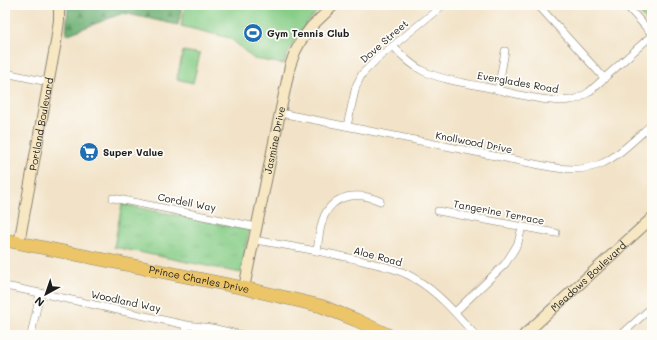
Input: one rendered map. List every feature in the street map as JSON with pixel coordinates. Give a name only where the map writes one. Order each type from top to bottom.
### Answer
[{"type":"highway","name":"Prince Charles Drive","points":[[5,240],[244,288],[321,306],[356,320],[387,335]]},
{"type":"street","name":"Portland Boulevard","points":[[18,243],[58,30],[59,5]]},
{"type":"street","name":"Jasmine Drive","points":[[244,288],[290,66],[299,45],[312,26],[334,5]]},
{"type":"street","name":"Dove Street","points":[[347,126],[359,78],[372,63],[443,5]]},
{"type":"street","points":[[538,5],[605,79]]},
{"type":"street","points":[[626,5],[652,35]]},
{"type":"street","name":"Everglades Road","points":[[393,46],[412,64],[429,73],[498,90],[546,99],[570,100],[585,95],[605,79],[652,35]]},
{"type":"street","points":[[498,90],[504,50]]},
{"type":"street","points":[[5,73],[48,82]]},
{"type":"street","name":"Knollwood Drive","points":[[280,113],[550,167],[575,170],[597,166],[607,161],[652,124]]},
{"type":"street","points":[[317,251],[322,223],[326,212],[335,202],[355,195],[366,196],[380,201]]},
{"type":"street","name":"Cordell Way","points":[[113,198],[257,227]]},
{"type":"street","name":"Tangerine Terrace","points":[[438,211],[556,233]]},
{"type":"street","name":"Meadows Boulevard","points":[[524,335],[652,218]]},
{"type":"street","points":[[455,312],[506,264],[518,243],[522,227]]},
{"type":"street","name":"Aloe Road","points":[[254,240],[354,259],[411,276],[437,295],[455,312],[475,335]]},
{"type":"street","name":"Woodland Way","points":[[5,286],[186,325],[212,328],[242,335]]},
{"type":"street","points":[[31,335],[40,293]]},
{"type":"street","points":[[621,335],[652,307]]},
{"type":"street","points":[[184,335],[186,325]]},
{"type":"green space","points":[[68,5],[182,5],[178,25],[123,13],[66,35]]},
{"type":"green space","name":"Gym Tennis Club","points":[[185,5],[324,5],[300,32],[291,47],[284,64],[254,59],[230,38],[181,26]]},
{"type":"green space","points":[[632,5],[652,5],[652,27]]},
{"type":"green space","points":[[183,51],[200,54],[193,83],[177,79]]},
{"type":"green space","points":[[122,204],[249,230],[241,273],[114,247]]},
{"type":"place","name":"Gym Tennis Club","points":[[253,33]]},
{"type":"place","name":"Super Value","points":[[89,152]]}]
